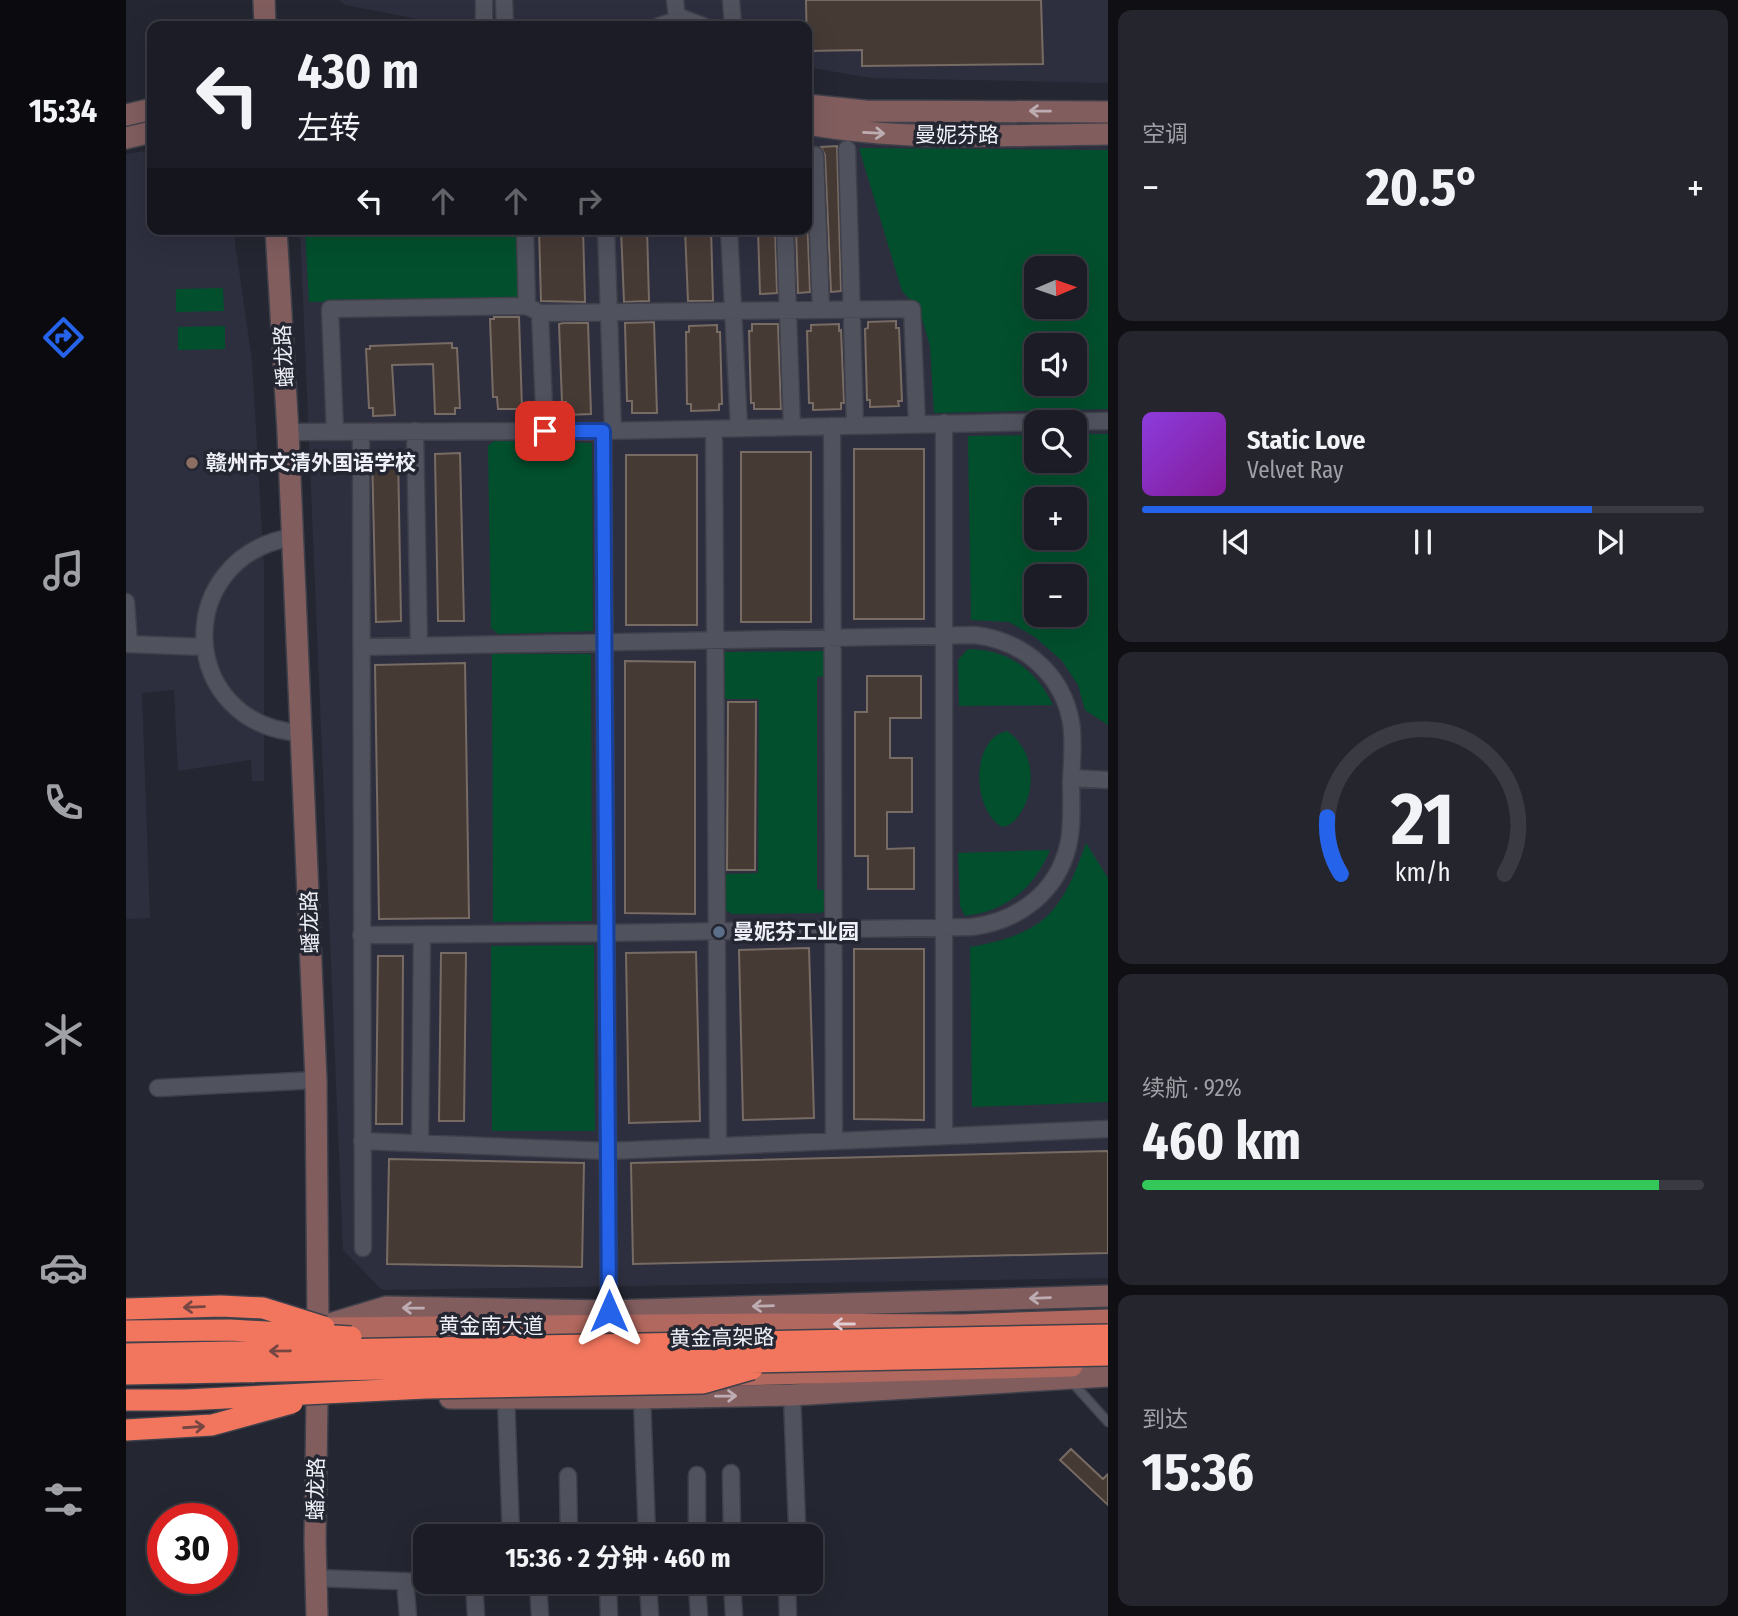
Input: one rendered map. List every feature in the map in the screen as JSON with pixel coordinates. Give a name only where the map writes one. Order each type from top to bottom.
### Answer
[{"type":"highway","points":[[126,1309],[221,1306],[263,1308],[356,1338]]},
{"type":"highway","points":[[126,1331],[230,1330],[356,1338],[705,1334],[773,1359]]},
{"type":"highway","name":"黄金高架路","points":[[126,1354],[773,1359],[1108,1335]]},
{"type":"highway","name":"黄金高架路","points":[[126,1374],[773,1359],[1108,1355]]},
{"type":"highway","points":[[126,1400],[185,1400],[345,1391],[703,1383],[773,1359]]},
{"type":"highway","points":[[126,1430],[212,1425],[268,1408],[345,1391]]},
{"type":"main road","name":"黄金南大道","points":[[126,1343],[240,1339],[318,1328],[960,1325],[1108,1320]]},
{"type":"main road","points":[[762,1324],[773,1359]]},
{"type":"main road","points":[[960,1325],[962,1370]]},
{"type":"main road","points":[[554,1376],[556,1326]]},
{"type":"main road","points":[[126,1380],[368,1373],[554,1376],[773,1359],[962,1370],[1108,1364]]},
{"type":"street","points":[[264,0],[265,21]]},
{"type":"street","points":[[484,0],[484,21]]},
{"type":"street","points":[[504,0],[505,21]]},
{"type":"street","points":[[675,0],[677,19]]},
{"type":"street","points":[[732,0],[733,21]]},
{"type":"street","points":[[672,21],[692,21]]},
{"type":"street","name":"曼妮芬路","points":[[812,106],[865,111],[1108,112]]},
{"type":"street","points":[[126,115],[147,110]]},
{"type":"street","name":"曼妮芬路","points":[[812,125],[854,132],[939,137],[1108,134]]},
{"type":"street","points":[[126,138],[147,133]]},
{"type":"street","points":[[847,149],[855,425]]},
{"type":"street","points":[[815,155],[812,220],[821,310]]},
{"type":"street","points":[[812,220],[849,219]]},
{"type":"street","name":"蟠龙路","points":[[276,235],[293,537],[316,1080],[317,1616]]},
{"type":"street","points":[[526,235],[545,431]]},
{"type":"street","points":[[606,235],[608,431],[604,642],[609,1311]]},
{"type":"street","points":[[729,235],[739,428]]},
{"type":"street","points":[[785,235],[792,427]]},
{"type":"street","points":[[335,432],[330,309],[533,309],[608,312],[912,309],[917,424]]},
{"type":"street","points":[[1087,421],[1108,421]]},
{"type":"street","points":[[288,432],[608,431],[1024,422]]},
{"type":"street","points":[[944,423],[944,1136]]},
{"type":"street","points":[[832,426],[834,1141]]},
{"type":"street","points":[[714,429],[718,1146]]},
{"type":"street","points":[[361,432],[363,1248]]},
{"type":"street","points":[[415,432],[419,646]]},
{"type":"street","points":[[293,537],[254,549],[223,576],[206,613],[205,647],[214,679],[229,702],[239,711],[262,725],[302,733]]},
{"type":"street","points":[[126,602],[127,644],[205,647]]},
{"type":"street","points":[[361,935],[972,927],[997,922],[1020,912],[1042,895],[1059,872],[1068,844],[1072,778],[1072,736],[1068,708],[1047,671],[1026,652],[1002,640],[975,635],[363,647]]},
{"type":"street","points":[[1072,778],[1108,780]]},
{"type":"street","points":[[420,1143],[422,935]]},
{"type":"street","points":[[158,1088],[316,1080]]},
{"type":"street","points":[[362,1141],[608,1151],[1108,1129]]},
{"type":"street","points":[[318,1328],[386,1307],[609,1311],[1108,1296]]},
{"type":"street","points":[[318,1374],[398,1398],[792,1395],[1108,1376]]},
{"type":"street","points":[[792,1395],[797,1524]]},
{"type":"street","points":[[506,1397],[511,1524]]},
{"type":"street","points":[[642,1398],[647,1524]]},
{"type":"street","points":[[731,1474],[732,1524]]},
{"type":"street","points":[[697,1475],[697,1524]]},
{"type":"street","points":[[568,1476],[569,1524]]},
{"type":"street","points":[[316,1578],[413,1581]]},
{"type":"street","points":[[405,1581],[408,1616]]},
{"type":"street","points":[[475,1594],[476,1616]]},
{"type":"street","points":[[539,1594],[540,1616]]},
{"type":"street","points":[[608,1594],[609,1616]]},
{"type":"street","points":[[648,1594],[649,1616]]},
{"type":"street","points":[[698,1594],[699,1616]]},
{"type":"street","points":[[733,1594],[734,1616]]},
{"type":"street","points":[[787,1594],[788,1616]]},
{"type":"lane","points":[[1057,1366],[1108,1422]]},
{"type":"shaded area","points":[[339,0],[1108,0],[1108,83],[871,78],[812,68],[812,21],[428,21],[345,5]]},
{"type":"shaded area","name":"曼妮芬工业园","points":[[812,133],[858,143],[1108,145],[1108,1278],[382,1290],[343,1250],[300,235],[812,235]]},
{"type":"shaded area","name":"赣州市文清外国语学校","points":[[147,151],[147,235],[234,235],[252,360],[264,566],[264,781],[252,781],[251,760],[178,771],[174,690],[142,693],[150,918],[126,919],[126,154]]},
{"type":"green space","points":[[859,148],[1108,150],[1108,409],[934,413],[930,346],[919,309],[902,291]]},
{"type":"green space","points":[[305,235],[516,235],[518,298],[309,302]]},
{"type":"green space","points":[[223,288],[224,311],[176,312],[176,289]]},
{"type":"green space","points":[[225,326],[225,349],[178,350],[178,327]]},
{"type":"green space","points":[[1087,434],[1108,434],[1108,725],[1085,710],[1078,685],[1062,661],[1035,637],[1009,622],[971,620],[968,436],[1024,435],[1024,473],[1087,473]]},
{"type":"green space","points":[[494,441],[592,443],[593,631],[498,634],[491,628],[488,446]]},
{"type":"green space","points":[[968,649],[996,653],[1019,664],[1038,681],[1053,705],[959,706],[958,660]]},
{"type":"green space","points":[[828,651],[828,676],[817,677],[817,890],[827,890],[827,909],[821,913],[732,914],[725,910],[725,874],[758,873],[759,699],[725,699],[724,652]]},
{"type":"green space","points":[[492,654],[591,654],[592,921],[493,922]]},
{"type":"green space","points":[[1007,731],[1023,748],[1028,759],[1031,782],[1025,805],[1019,815],[1012,823],[1002,827],[992,818],[985,806],[979,776],[986,747],[995,737]]},
{"type":"green space","points":[[1086,843],[1108,878],[1108,1102],[972,1107],[970,947],[1016,935],[1047,916],[1068,887]]},
{"type":"green space","points":[[1050,850],[1036,876],[1017,895],[994,909],[965,916],[960,906],[958,853]]},
{"type":"green space","points":[[594,945],[595,1131],[492,1131],[491,946]]},
{"type":"building","points":[[806,0],[1041,0],[1043,64],[862,66],[862,50],[812,51],[812,21],[806,21]]},
{"type":"building","points":[[837,146],[841,291],[831,292],[825,155],[821,147]]},
{"type":"building","points":[[539,235],[583,235],[585,302],[541,301]]},
{"type":"building","points":[[621,235],[647,235],[649,301],[624,302]]},
{"type":"building","points":[[685,235],[711,235],[713,301],[688,301]]},
{"type":"building","points":[[758,235],[775,235],[777,293],[760,294]]},
{"type":"building","points":[[796,235],[808,235],[810,292],[798,293]]},
{"type":"building","points":[[519,317],[522,409],[498,409],[497,397],[493,397],[490,319]]},
{"type":"building","points":[[896,321],[896,328],[899,328],[902,401],[898,401],[899,406],[870,407],[870,400],[867,400],[865,329],[868,328],[868,322]]},
{"type":"building","points":[[654,322],[657,413],[632,413],[632,401],[627,401],[625,323]]},
{"type":"building","points":[[588,323],[591,414],[566,415],[566,402],[562,402],[559,324]]},
{"type":"building","points":[[752,324],[778,324],[781,409],[754,409],[754,403],[751,403],[749,331],[752,331]]},
{"type":"building","points":[[839,324],[844,403],[841,403],[841,409],[813,410],[813,403],[809,403],[807,331],[811,331],[811,325]]},
{"type":"building","points":[[717,325],[717,332],[720,332],[722,404],[719,404],[719,410],[691,411],[691,404],[687,404],[686,332],[689,332],[689,326]]},
{"type":"building","points":[[452,343],[452,348],[457,348],[460,408],[455,408],[455,414],[435,414],[433,364],[392,365],[395,415],[373,416],[373,408],[369,408],[366,349],[370,349],[370,346]]},
{"type":"building","points":[[854,449],[924,449],[924,619],[854,619]]},
{"type":"building","points":[[741,452],[811,452],[811,622],[741,622]]},
{"type":"building","points":[[398,453],[401,621],[376,622],[372,454]]},
{"type":"building","points":[[460,453],[464,621],[438,621],[435,454]]},
{"type":"building","points":[[626,455],[697,455],[697,625],[626,625]]},
{"type":"building","points":[[625,661],[695,662],[695,914],[625,913]]},
{"type":"building","points":[[465,663],[469,918],[379,919],[375,665]]},
{"type":"building","points":[[867,676],[921,676],[921,718],[890,718],[890,758],[912,758],[912,812],[887,812],[887,849],[914,848],[914,889],[868,889],[868,856],[855,856],[855,712],[867,712]]},
{"type":"building","points":[[728,702],[756,702],[755,870],[727,870]]},
{"type":"building","points":[[809,948],[814,1118],[743,1120],[739,950]]},
{"type":"building","points":[[854,949],[924,949],[924,1120],[854,1119]]},
{"type":"building","points":[[696,952],[700,1121],[629,1123],[626,953]]},
{"type":"building","points":[[441,953],[466,953],[464,1121],[439,1121]]},
{"type":"building","points":[[378,956],[403,956],[402,1124],[376,1124]]},
{"type":"building","points":[[1108,1151],[1108,1253],[633,1264],[631,1163]]},
{"type":"building","points":[[389,1159],[584,1163],[582,1267],[387,1264]]},
{"type":"building","points":[[1071,1449],[1103,1479],[1108,1474],[1108,1505],[1060,1460]]},
{"type":"place","name":"赣州市文清外国语学校","points":[[192,463]]},
{"type":"place","name":"曼妮芬工业园","points":[[719,932]]},
{"type":"route","points":[[545,431],[603,431],[609,1311]]}]
